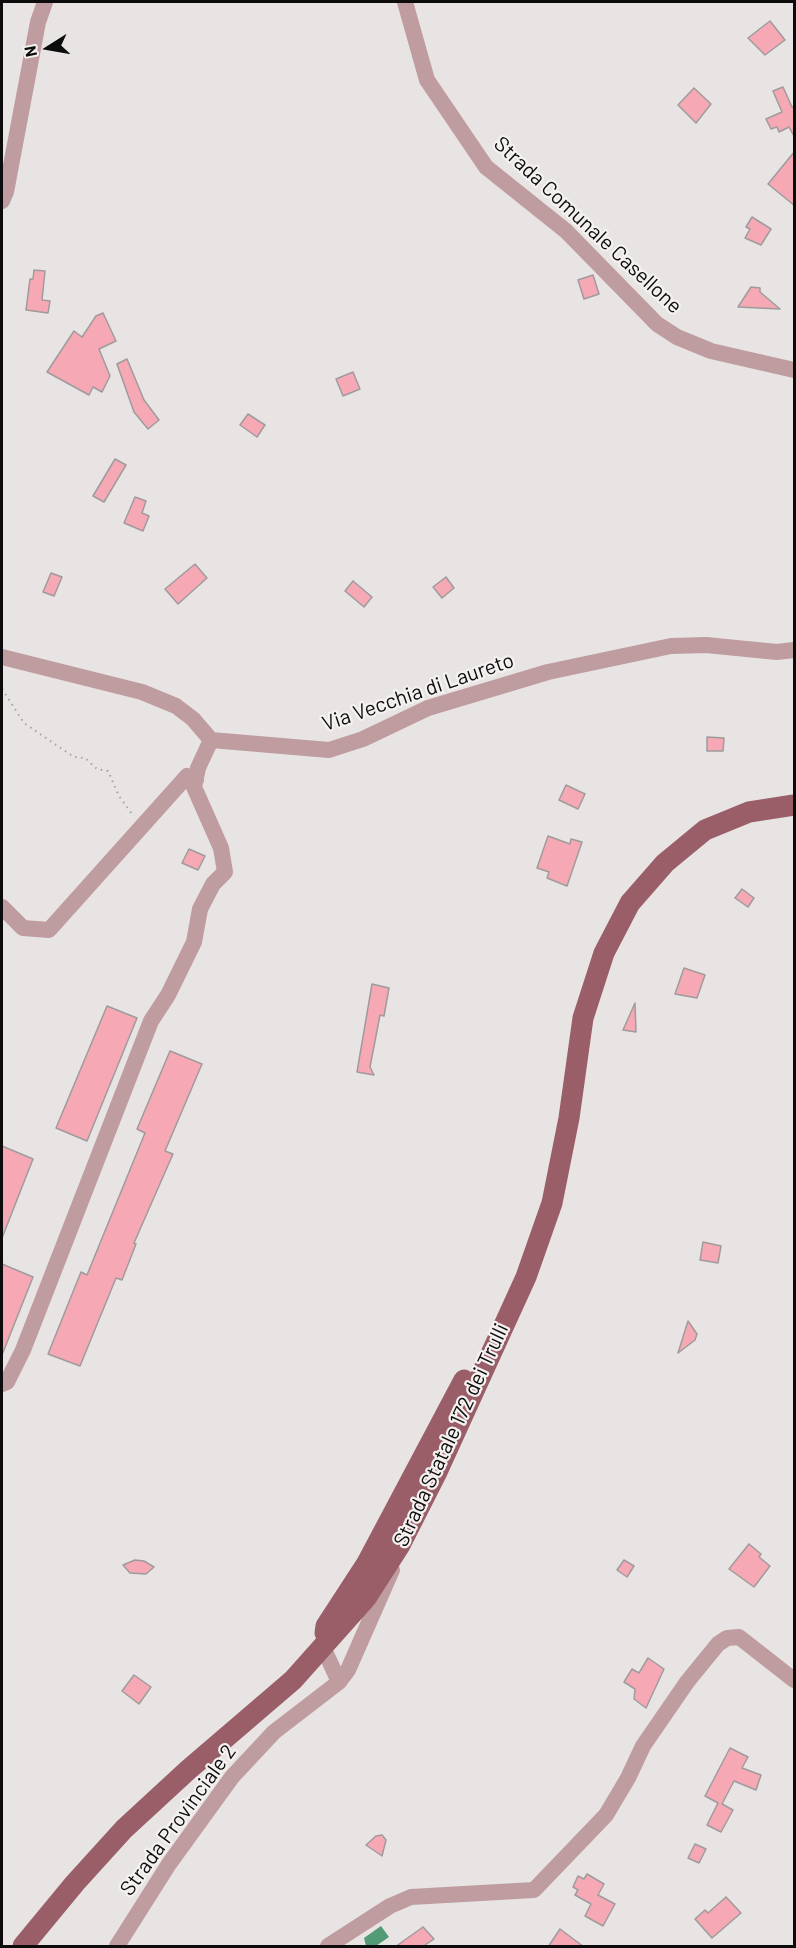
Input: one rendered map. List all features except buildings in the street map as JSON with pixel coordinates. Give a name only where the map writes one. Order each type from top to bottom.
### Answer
[{"type":"main road","name":"Strada Statale 172 dei Trulli","points":[[23,1947],[75,1883],[124,1829],[188,1770],[293,1680],[366,1598],[400,1545],[437,1472],[526,1277],[552,1203],[569,1118],[583,1018],[604,952],[630,903],[665,863],[705,830],[749,812],[795,806]]},
{"type":"main road","name":"Strada Statale 172 dei Trulli","points":[[323,1647],[326,1626],[368,1563],[537,1241]]},
{"type":"street","points":[[2,201],[6,192],[38,22],[45,2]]},
{"type":"street","name":"Strada Comunale Casellone","points":[[405,2],[427,80],[486,167],[567,231],[657,324],[677,337],[711,351],[795,370]]},
{"type":"street","name":"Via Vecchia di Laureto","points":[[211,740],[330,750],[363,739],[428,708],[548,672],[671,646],[706,645],[777,652],[795,650]]},
{"type":"street","points":[[2,657],[150,696],[176,706],[193,719],[211,740],[194,788],[221,848],[225,872],[213,884],[200,909],[194,942],[168,995],[151,1022],[23,1350],[6,1382],[2,1384]]},
{"type":"street","points":[[2,907],[23,928],[49,930],[72,908],[102,868],[188,776],[196,780]]},
{"type":"street","name":"Strada Provinciale 2","points":[[117,1947],[169,1864],[232,1777],[274,1732],[339,1682],[348,1670],[355,1649],[389,1578],[400,1545]]},
{"type":"street","points":[[338,1630],[352,1639],[355,1649]]},
{"type":"street","points":[[328,1947],[390,1906],[411,1897],[534,1890],[606,1815],[628,1779],[643,1746],[687,1682],[718,1644],[727,1638],[739,1637],[795,1680]]},
{"type":"street","points":[[323,1647],[339,1682]]},
{"type":"path","points":[[2,689],[24,723],[74,757],[85,758],[98,769],[108,771],[118,796],[142,824]]},
{"type":"shaded area","points":[[381,1926],[389,1937],[376,1946],[366,1946],[364,1938]]}]
